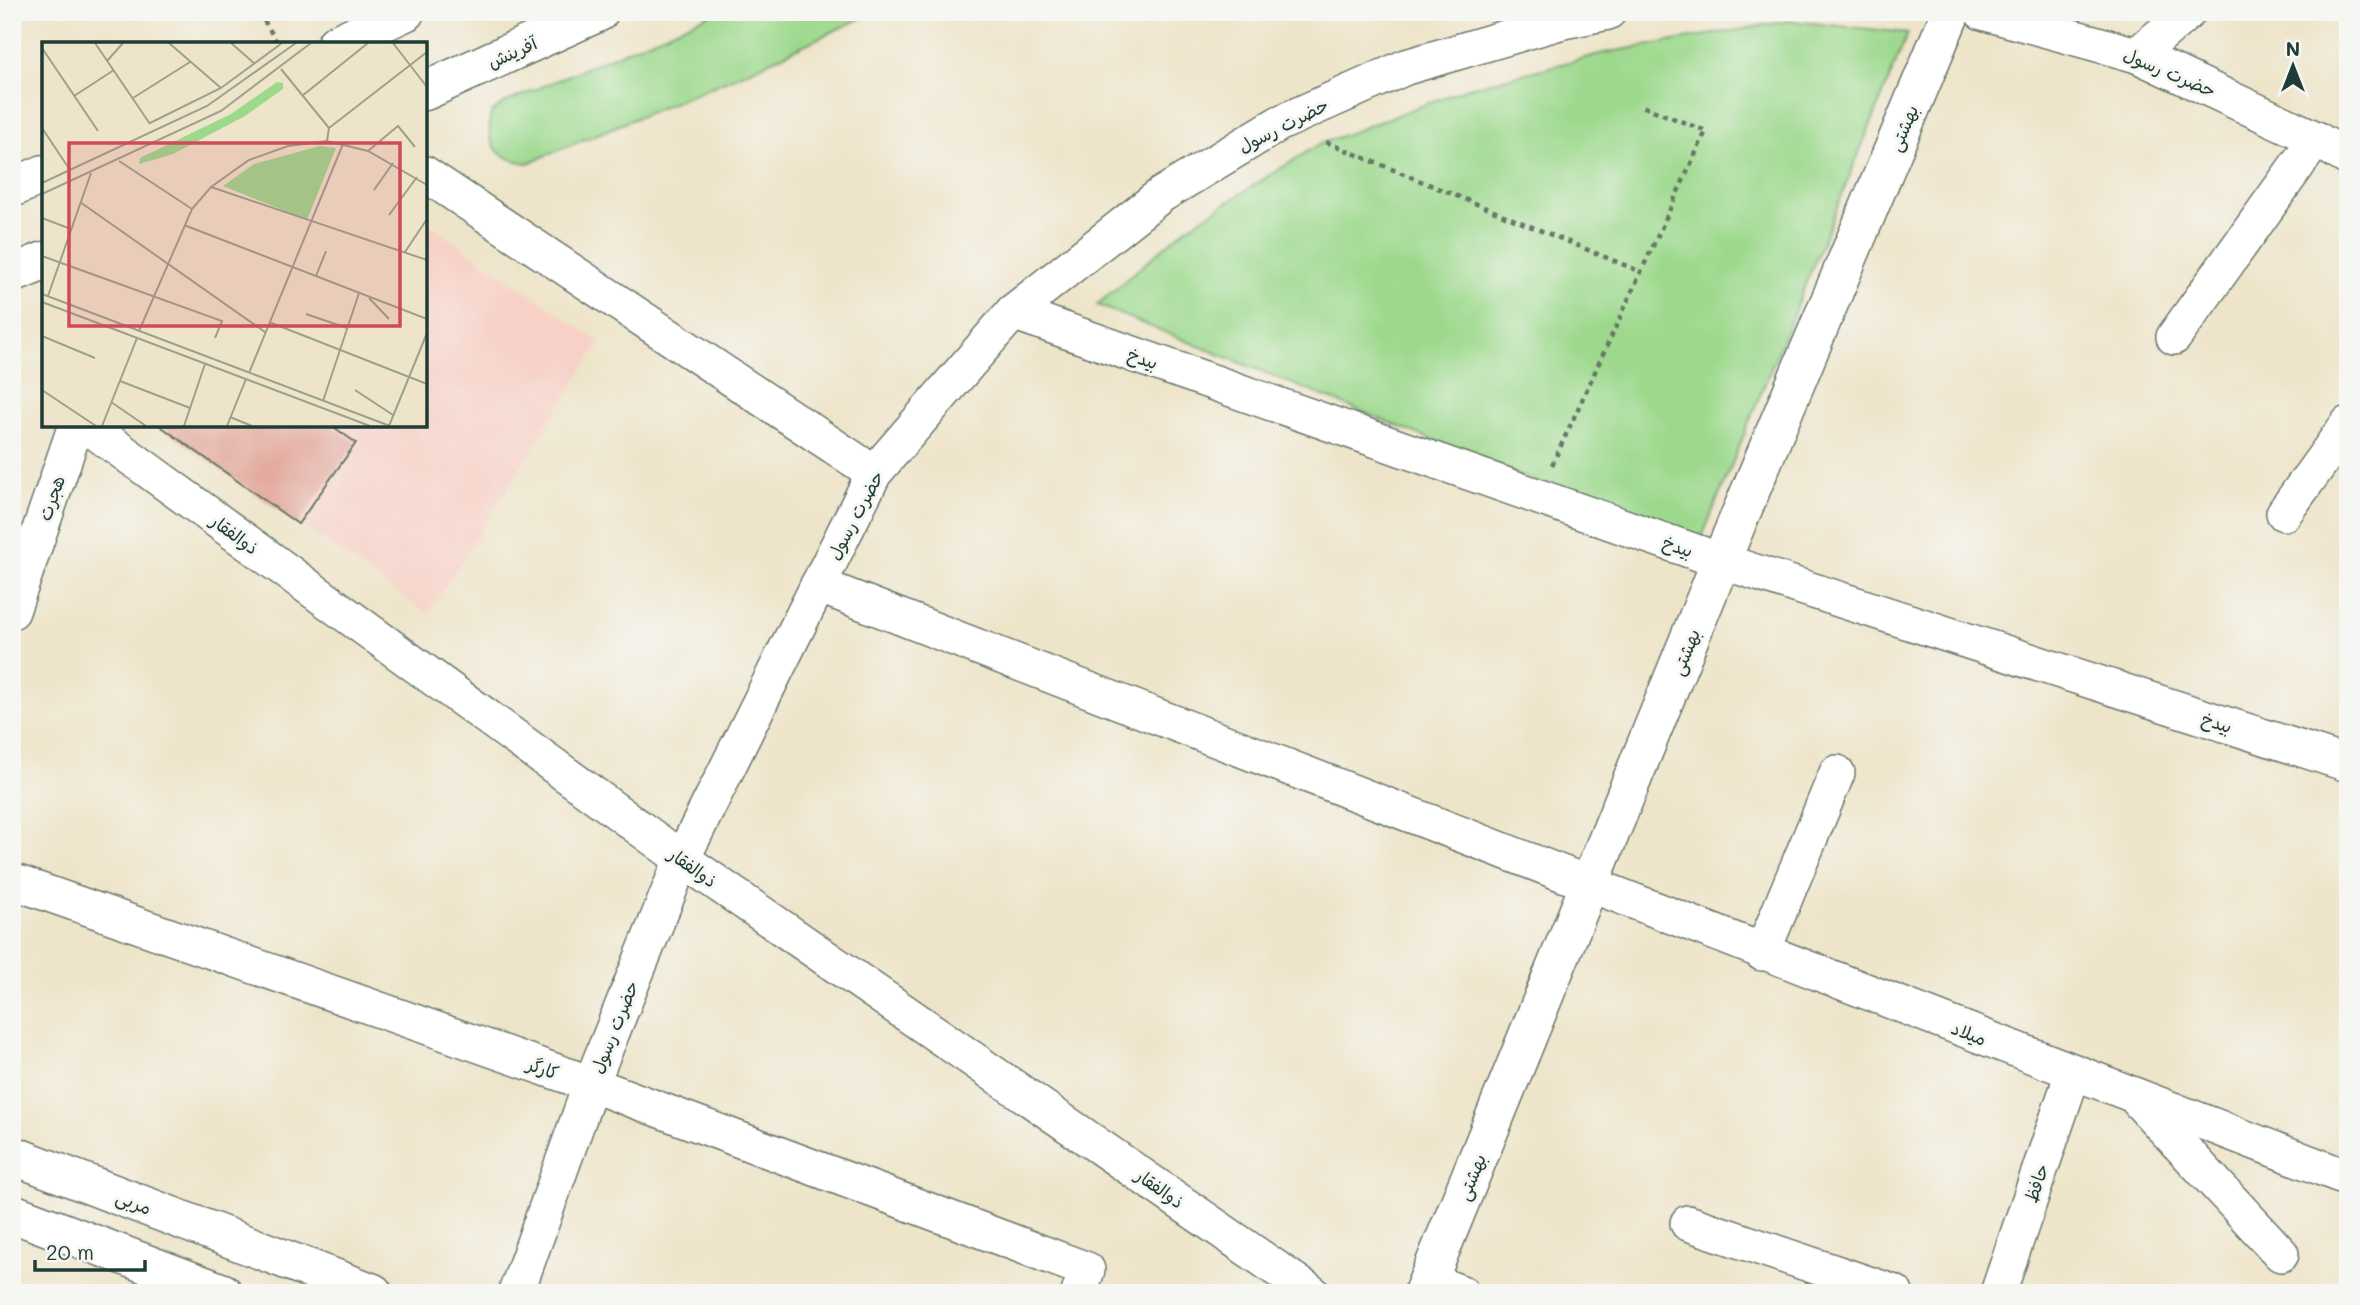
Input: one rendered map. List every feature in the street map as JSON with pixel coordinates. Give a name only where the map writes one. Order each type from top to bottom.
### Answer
[{"type":"street","points":[[340,42],[405,12]]},
{"type":"street","name":"آفرینش","points":[[427,90],[599,12]]},
{"type":"street","name":"حضرت رسول","points":[[516,1293],[591,1084],[682,859],[874,473],[1013,312],[1160,195],[1280,123],[1406,67],[1563,21],[1608,12]]},
{"type":"street","name":"بهشتی","points":[[1438,1288],[1591,886],[1721,561],[1951,12]]},
{"type":"street","name":"حضرت رسول","points":[[1982,12],[2137,55],[2316,139],[2348,158]]},
{"type":"street","points":[[2137,55],[2188,12]]},
{"type":"street","points":[[2174,337],[2316,139]]},
{"type":"street","points":[[12,188],[42,175]]},
{"type":"street","points":[[427,175],[874,473]]},
{"type":"street","points":[[12,274],[42,262]]},
{"type":"street","name":"بیدخ","points":[[1013,312],[1721,561],[2348,764]]},
{"type":"street","points":[[2284,513],[2348,424]]},
{"type":"street","name":"هجرت","points":[[12,611],[75,427]]},
{"type":"street","name":"ذوالفقار","points":[[89,427],[682,859],[1312,1293]]},
{"type":"street","name":"میلاد","points":[[818,585],[2348,1178]]},
{"type":"street","points":[[1762,953],[1837,773]]},
{"type":"street","name":"کارگر","points":[[12,881],[591,1084],[1087,1270],[1079,1293]]},
{"type":"street","name":"حافظ","points":[[1998,1293],[2073,1073]]},
{"type":"street","points":[[2133,1095],[2281,1254]]},
{"type":"street","name":"مربی","points":[[12,1156],[373,1293]]},
{"type":"street","points":[[111,1250],[130,1200]]},
{"type":"street","points":[[12,1213],[223,1293]]},
{"type":"street","points":[[1688,1223],[1895,1293]]},
{"type":"path","points":[[260,12],[277,42]]},
{"type":"path","points":[[1538,497],[1639,271],[1706,131],[1642,106]]},
{"type":"path","points":[[1280,123],[1639,271]]},
{"type":"shaded area","points":[[427,222],[600,342],[428,614],[162,427],[427,427]]},
{"type":"green space","points":[[716,12],[874,12],[742,74],[528,163],[501,154],[492,142],[491,113],[504,103]]},
{"type":"green space","points":[[1790,21],[1908,33],[1698,547],[1097,305],[1185,229],[1318,145],[1468,88],[1604,53]]},
{"type":"building","points":[[162,427],[334,427],[356,443],[298,524]]}]
